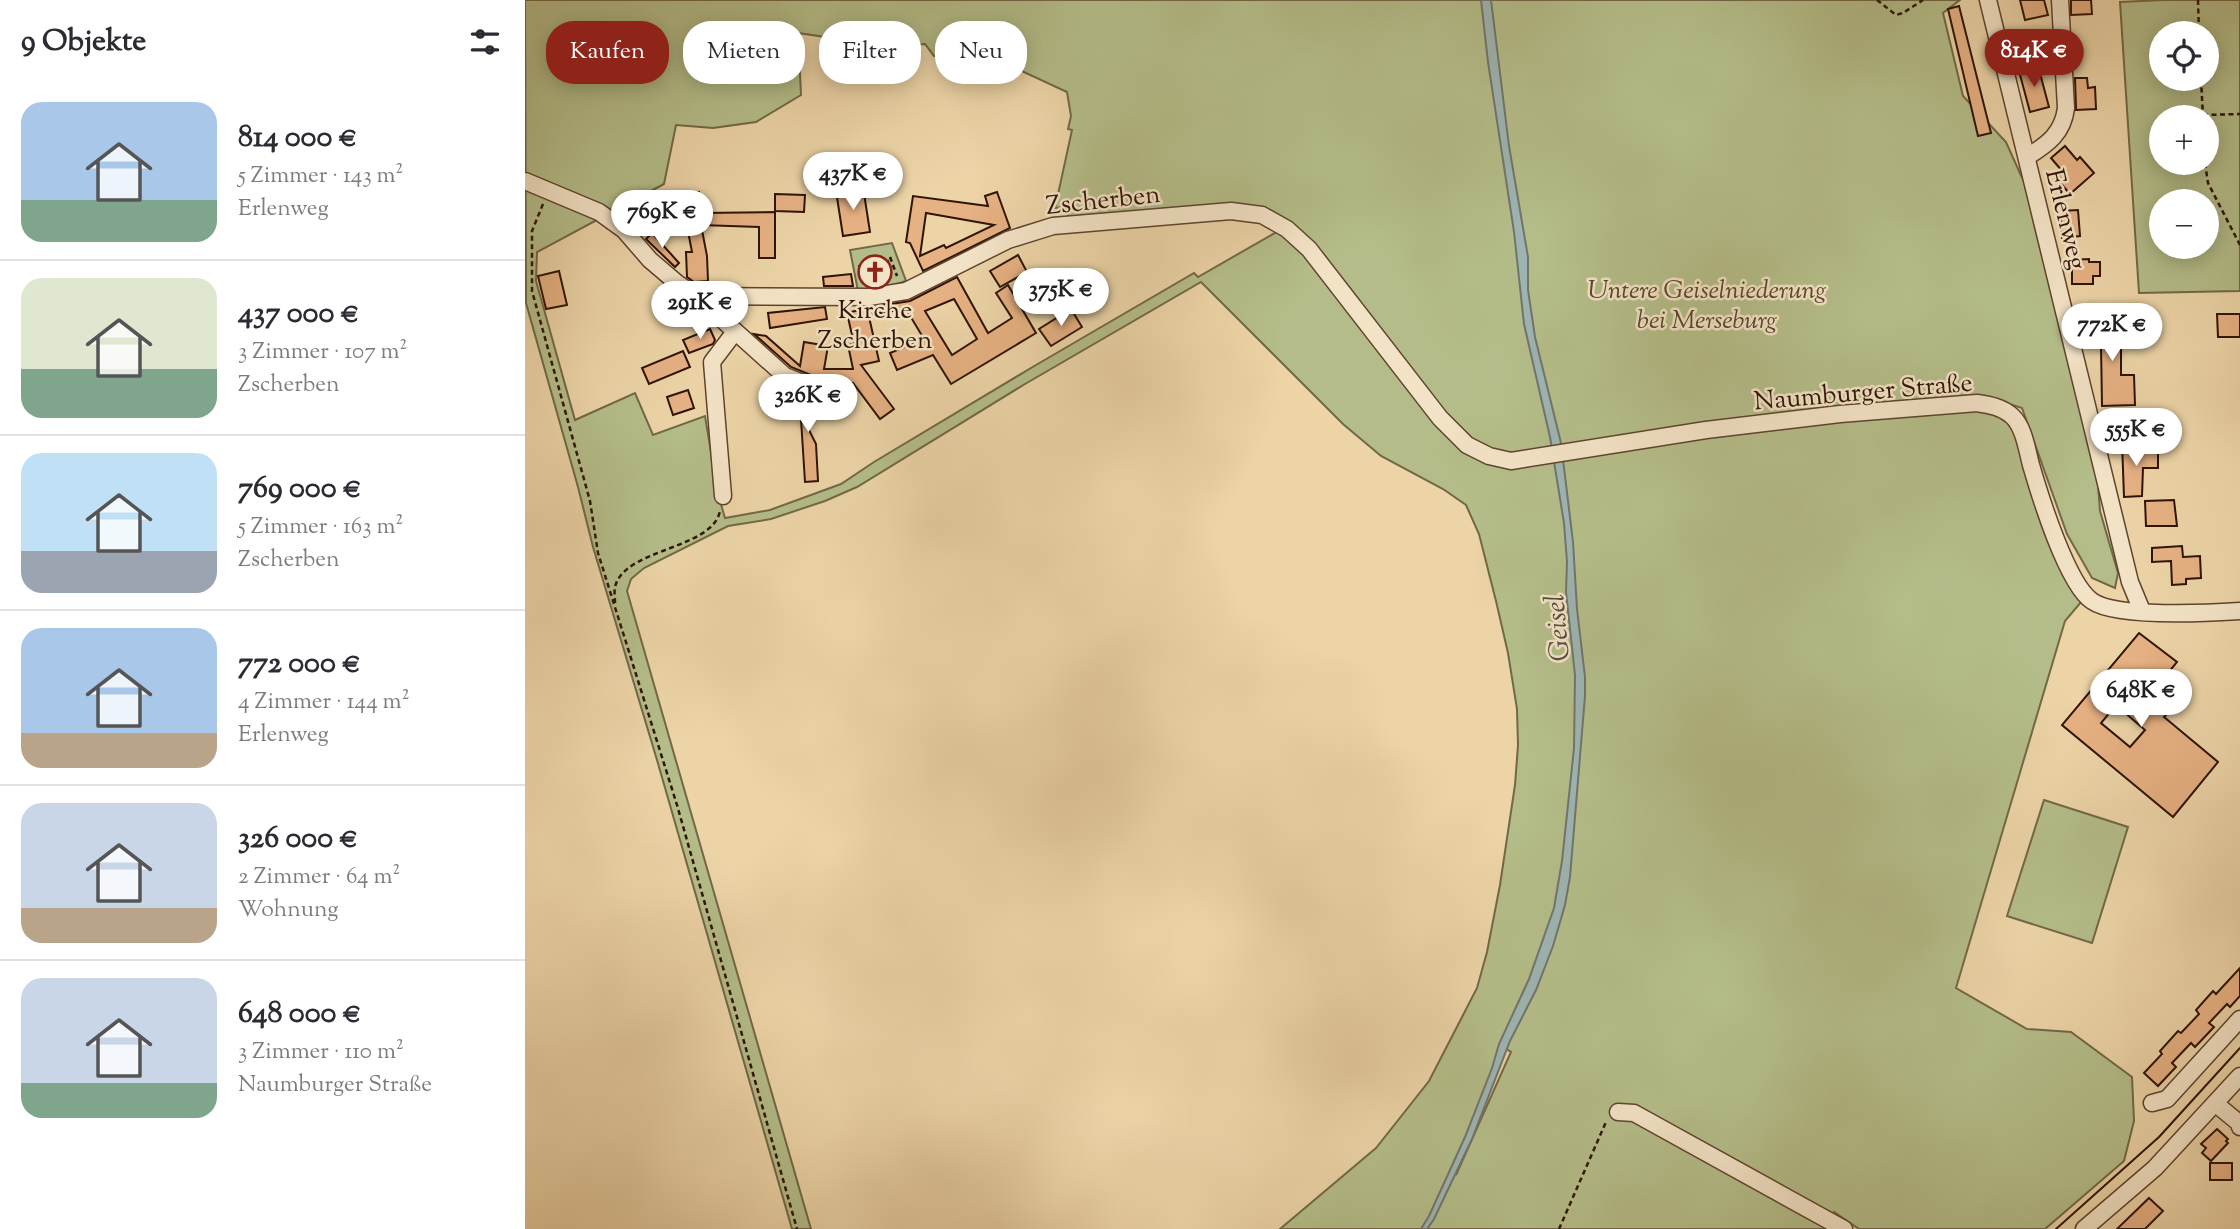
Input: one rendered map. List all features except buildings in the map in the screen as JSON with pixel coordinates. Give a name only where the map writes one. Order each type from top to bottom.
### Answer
[{"type":"street","name":"Erlenweg","points":[[1988,0],[2130,582],[2142,611]]},
{"type":"street","points":[[2027,157],[2050,143],[2064,122],[2066,108],[2060,0]]},
{"type":"street","points":[[525,181],[599,212],[624,230],[650,260],[677,284],[696,296],[734,333],[785,376],[818,389]]},
{"type":"street","name":"Zscherben","points":[[696,296],[869,297],[906,291],[1008,240],[1053,226],[1231,211],[1262,215],[1287,229],[1309,249],[1440,418],[1467,445],[1489,456],[1511,461],[1574,451]]},
{"type":"street","points":[[723,496],[712,362],[734,333]]},
{"type":"street","name":"Naumburger Straße","points":[[1574,451],[1706,430],[1840,414],[1977,403],[1997,407],[2013,417],[2022,433],[2039,491],[2064,558],[2077,582],[2092,601],[2115,608],[2175,614],[2240,611]]},
{"type":"street","points":[[2153,1103],[2167,1099],[2240,1019]]},
{"type":"street","points":[[2084,1229],[2155,1168],[2240,1076]]},
{"type":"street","points":[[2216,1104],[2239,1123],[2240,1127]]},
{"type":"street","points":[[1618,1112],[1634,1114],[1844,1229]]},
{"type":"path","points":[[1877,0],[1896,15],[1923,0]]},
{"type":"path","points":[[2198,0],[2199,21]]},
{"type":"path","points":[[2219,115],[2240,114]]},
{"type":"path","points":[[2207,175],[2208,183],[2240,245]]},
{"type":"path","points":[[548,191],[532,231],[532,291],[590,501],[598,553],[680,818],[797,1229]]},
{"type":"path","points":[[615,607],[615,586],[624,572],[649,556],[698,536],[719,518],[723,496]]},
{"type":"path","points":[[1559,1229],[1608,1116],[1618,1112]]},
{"type":"green space","name":"Untere Geiselniederung bei Merseburg","points":[[525,0],[1960,0],[1943,13],[1963,96],[2006,142],[2024,182],[2097,472],[2100,511],[2118,573],[2115,588],[2092,578],[2067,534],[2022,408],[2000,401],[2002,415],[2015,429],[2039,519],[2048,541],[2057,562],[2082,601],[2065,621],[1956,988],[2027,1029],[2071,1032],[2132,1077],[2134,1121],[2124,1161],[2045,1229],[1859,1229],[1834,1212],[1826,1226],[1830,1229],[1280,1229],[1376,1148],[1429,1081],[1477,988],[1500,885],[1515,785],[1517,709],[1496,601],[1479,534],[1466,505],[1443,489],[1381,456],[1343,424],[1201,282],[1025,384],[857,487],[771,519],[728,526],[644,568],[631,579],[627,591],[811,1229],[792,1229],[593,547],[526,303]],"holes":[[[683,21],[805,21],[805,34],[819,36],[819,21],[921,21],[921,44],[925,44],[935,56],[935,21],[1027,21],[1027,73],[1067,92],[1071,116],[1068,129],[1072,130],[1055,208],[1064,207],[1068,215],[1075,219],[1277,215],[1287,226],[1198,277],[1194,273],[841,484],[770,510],[725,518],[718,494],[705,416],[653,435],[635,393],[575,420],[536,281],[537,252],[664,184],[676,125],[713,128],[756,122],[801,95],[800,84],[683,84]],[[1503,1047],[1511,1052],[1456,1175]]]},
{"type":"green space","points":[[2240,0],[2240,291],[2139,293],[2120,2]]},
{"type":"green space","points":[[892,243],[906,281],[858,291],[850,250]]},
{"type":"green space","points":[[2044,800],[2128,827],[2092,943],[2007,916]]},
{"type":"water","points":[[1481,0],[1491,0],[1509,146],[1528,257],[1528,290],[1535,337],[1561,443],[1573,542],[1585,696],[1570,877],[1553,946],[1536,990],[1510,1041],[1472,1139],[1434,1219],[1427,1229],[1421,1229],[1465,1137],[1499,1044],[1529,979],[1554,908],[1562,861],[1574,748],[1575,675],[1566,592],[1564,523],[1550,437],[1524,324],[1514,232]]},
{"type":"tram line","points":[[2056,1229],[2159,1137],[2240,1048]]},
{"type":"place","name":"Kirche Zscherben","points":[[875,272]]},
{"type":"water label","name":"Geisel","points":[[1556,628]]}]
